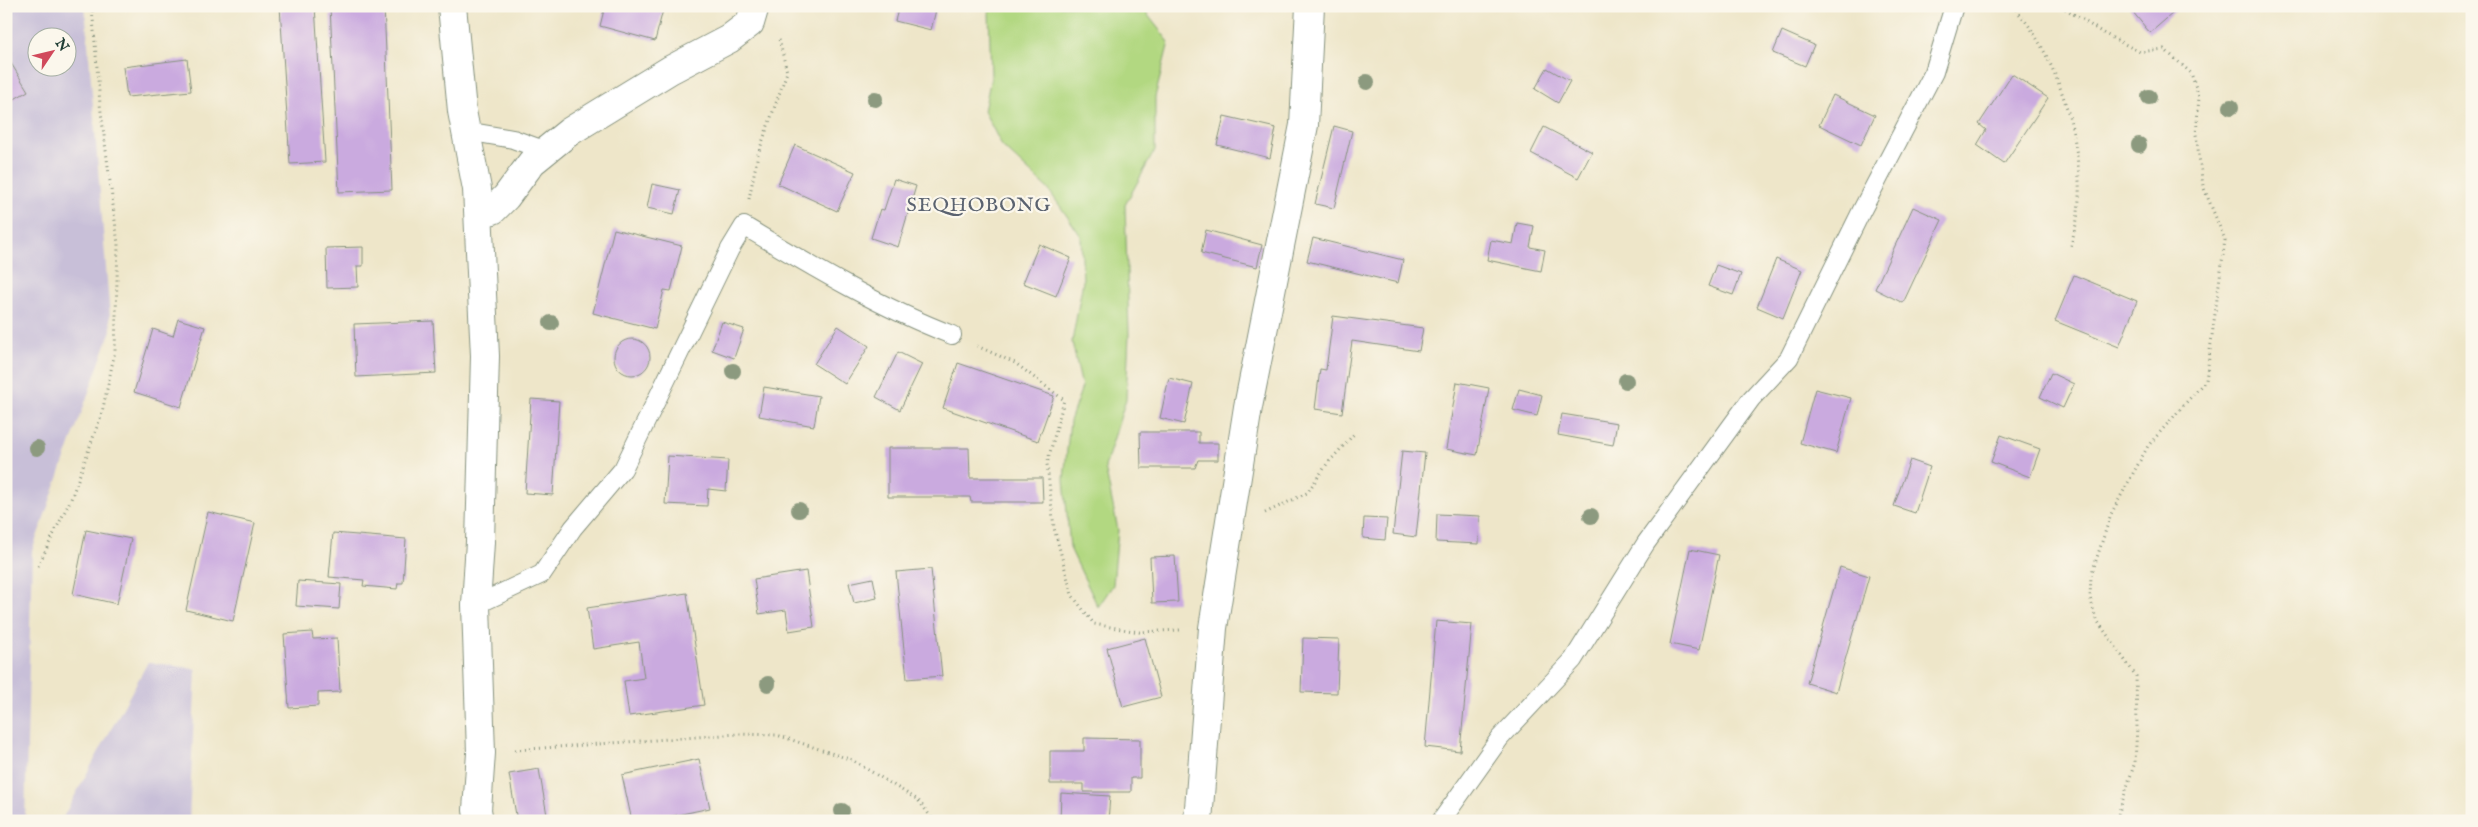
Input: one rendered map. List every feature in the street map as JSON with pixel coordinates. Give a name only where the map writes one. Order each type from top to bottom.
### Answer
[{"type":"street","points":[[452,6],[466,131],[477,189],[485,356],[480,542],[476,606],[481,753],[478,821]]},
{"type":"street","points":[[479,213],[492,210],[506,197],[532,162],[568,132],[670,70],[729,39],[750,23],[754,6]]},
{"type":"street","points":[[1198,821],[1213,628],[1248,407],[1304,125],[1310,6]]},
{"type":"lane","points":[[1441,821],[1500,738],[1573,660],[1646,543],[1751,399],[1789,358],[1862,210],[1934,72],[1954,6]]},
{"type":"lane","points":[[466,131],[513,139],[546,151]]},
{"type":"lane","points":[[476,606],[542,574],[573,528],[623,469],[730,249],[744,226],[820,271],[915,321],[952,335]]},
{"type":"path","points":[[38,566],[71,499],[102,413],[115,351],[118,244],[100,104],[92,6]]},
{"type":"path","points":[[2013,6],[2036,36],[2057,79],[2073,137],[2080,176],[2078,214],[2071,246]]},
{"type":"path","points":[[2061,6],[2102,33],[2140,52],[2164,49],[2191,73],[2199,97],[2196,134],[2203,186],[2225,240],[2206,380],[2148,446],[2111,514],[2091,576],[2090,597],[2096,619],[2136,676],[2137,727],[2134,762],[2116,821]]},
{"type":"path","points":[[744,226],[758,154],[787,72],[778,36]]},
{"type":"path","points":[[952,335],[1014,363],[1064,400],[1047,464],[1054,528],[1072,595],[1094,624],[1139,632],[1213,628]]},
{"type":"path","points":[[1230,519],[1264,513],[1307,493],[1327,464],[1355,433]]},
{"type":"path","points":[[481,753],[738,734],[777,735],[852,760],[918,800],[934,821]]},
{"type":"shaded area","points":[[6,6],[85,6],[111,330],[32,551],[25,821],[6,821]]},
{"type":"shaded area","points":[[148,662],[196,669],[189,821],[61,821]]},
{"type":"green space","points":[[987,6],[1147,6],[1147,14],[1169,42],[1155,97],[1155,150],[1125,205],[1129,334],[1126,399],[1105,467],[1118,530],[1113,585],[1098,607],[1070,548],[1064,479],[1070,421],[1082,387],[1072,342],[1083,281],[1081,236],[1048,189],[1002,146],[984,111],[991,77],[989,11]]},
{"type":"building","points":[[280,6],[315,6],[325,162],[290,164]]},
{"type":"building","points":[[330,6],[384,6],[392,190],[339,192]]},
{"type":"building","points":[[605,6],[664,6],[655,41],[600,26]]},
{"type":"building","points":[[899,6],[937,6],[931,30],[895,21]]},
{"type":"building","points":[[2128,6],[2181,6],[2150,33]]},
{"type":"building","points":[[1782,31],[1814,45],[1805,66],[1773,53]]},
{"type":"building","points":[[6,55],[28,91],[6,104]]},
{"type":"building","points":[[187,59],[191,91],[127,97],[123,67]]},
{"type":"building","points":[[1547,68],[1570,81],[1558,103],[1535,89]]},
{"type":"building","points":[[2012,74],[2048,98],[2004,164],[1977,145],[1986,130],[1979,124]]},
{"type":"building","points":[[1833,95],[1875,115],[1861,145],[1819,125]]},
{"type":"building","points":[[1224,116],[1276,128],[1270,158],[1217,145]]},
{"type":"building","points":[[1334,126],[1352,131],[1334,208],[1315,204]]},
{"type":"building","points":[[1544,127],[1592,152],[1578,178],[1531,153]]},
{"type":"building","points":[[795,145],[855,172],[837,211],[778,184]]},
{"type":"building","points":[[894,179],[916,186],[898,247],[871,238],[880,209],[884,210]]},
{"type":"building","points":[[652,184],[680,190],[674,214],[647,208]]},
{"type":"building","points":[[1913,207],[1942,220],[1903,303],[1875,289]]},
{"type":"building","points":[[1517,223],[1534,226],[1530,247],[1545,250],[1541,271],[1487,260],[1491,240],[1513,244]]},
{"type":"building","points":[[614,229],[682,246],[671,291],[664,290],[655,329],[593,313]]},
{"type":"building","points":[[1206,230],[1262,245],[1257,267],[1201,253]]},
{"type":"building","points":[[1313,238],[1403,260],[1398,283],[1307,261]]},
{"type":"building","points":[[1039,244],[1071,258],[1056,296],[1023,283]]},
{"type":"building","points":[[363,247],[363,266],[357,266],[358,287],[327,288],[326,248]]},
{"type":"building","points":[[1776,259],[1802,270],[1783,318],[1757,307]]},
{"type":"building","points":[[1716,265],[1741,274],[1733,295],[1708,286]]},
{"type":"building","points":[[2074,275],[2137,301],[2119,347],[2055,321]]},
{"type":"building","points":[[1333,316],[1423,328],[1419,351],[1352,341],[1342,413],[1315,409],[1320,369],[1326,370]]},
{"type":"building","points":[[178,319],[205,327],[181,407],[134,392],[153,329],[173,336]]},
{"type":"building","points":[[433,321],[436,373],[356,377],[354,324]]},
{"type":"building","points":[[722,322],[744,329],[734,358],[712,350]]},
{"type":"building","points":[[838,326],[869,346],[845,384],[814,364]]},
{"type":"building","points":[[632,339],[645,344],[650,357],[645,370],[632,375],[619,370],[614,357],[619,344]]},
{"type":"building","points":[[898,352],[922,364],[900,410],[876,397]]},
{"type":"building","points":[[958,363],[1054,396],[1038,441],[943,408]]},
{"type":"building","points":[[2051,373],[2074,384],[2063,408],[2040,397]]},
{"type":"building","points":[[1169,378],[1193,384],[1184,424],[1160,418]]},
{"type":"building","points":[[1457,382],[1489,388],[1477,455],[1446,449]]},
{"type":"building","points":[[764,387],[819,396],[814,426],[759,416]]},
{"type":"building","points":[[1519,389],[1542,395],[1537,416],[1513,410]]},
{"type":"building","points":[[1815,389],[1851,398],[1836,453],[1800,443]]},
{"type":"building","points":[[531,399],[559,401],[553,495],[525,493]]},
{"type":"building","points":[[1562,414],[1617,423],[1613,445],[1558,435]]},
{"type":"building","points":[[1140,432],[1199,432],[1199,443],[1218,443],[1218,460],[1198,460],[1195,468],[1141,468]]},
{"type":"building","points":[[2001,435],[2040,449],[2030,477],[1991,462]]},
{"type":"building","points":[[888,448],[969,448],[970,478],[1042,478],[1043,502],[971,502],[970,497],[888,497]]},
{"type":"building","points":[[1402,451],[1425,453],[1416,537],[1393,534]]},
{"type":"building","points":[[668,456],[728,460],[726,491],[708,489],[707,506],[665,504]]},
{"type":"building","points":[[1910,460],[1930,467],[1915,513],[1894,506]]},
{"type":"building","points":[[208,512],[255,523],[233,621],[186,610]]},
{"type":"building","points":[[1437,514],[1480,516],[1479,544],[1436,542]]},
{"type":"building","points":[[1364,518],[1387,519],[1385,540],[1363,538]]},
{"type":"building","points":[[86,530],[131,539],[117,604],[73,594]]},
{"type":"building","points":[[333,533],[406,539],[403,583],[398,583],[397,589],[363,586],[364,580],[329,577]]},
{"type":"building","points":[[1690,549],[1719,555],[1699,650],[1670,644]]},
{"type":"building","points":[[1175,556],[1178,602],[1152,603],[1150,557]]},
{"type":"building","points":[[1840,567],[1869,576],[1836,692],[1807,683]]},
{"type":"building","points":[[931,569],[942,676],[907,679],[896,572]]},
{"type":"building","points":[[806,571],[814,627],[789,631],[786,610],[759,614],[754,579]]},
{"type":"building","points":[[873,578],[877,598],[854,603],[849,583]]},
{"type":"building","points":[[298,581],[341,584],[339,609],[296,606]]},
{"type":"building","points":[[687,593],[704,705],[629,716],[624,681],[644,678],[639,642],[593,649],[587,608]]},
{"type":"building","points":[[1436,621],[1472,624],[1460,751],[1425,747]]},
{"type":"building","points":[[312,632],[313,639],[337,638],[340,692],[318,693],[318,706],[289,708],[284,634]]},
{"type":"building","points":[[1145,638],[1161,697],[1123,707],[1107,648]]},
{"type":"building","points":[[1303,638],[1339,639],[1337,693],[1301,692]]},
{"type":"building","points":[[1084,738],[1140,739],[1140,778],[1131,778],[1131,792],[1084,792],[1084,784],[1050,784],[1050,751],[1084,751]]},
{"type":"building","points":[[699,759],[710,808],[649,821],[632,821],[622,775]]},
{"type":"building","points":[[539,769],[548,821],[517,821],[509,774]]},
{"type":"building","points":[[1061,793],[1110,796],[1108,821],[1060,821]]},
{"type":"district","name":"SEQHOBONG","points":[[979,204]]}]
